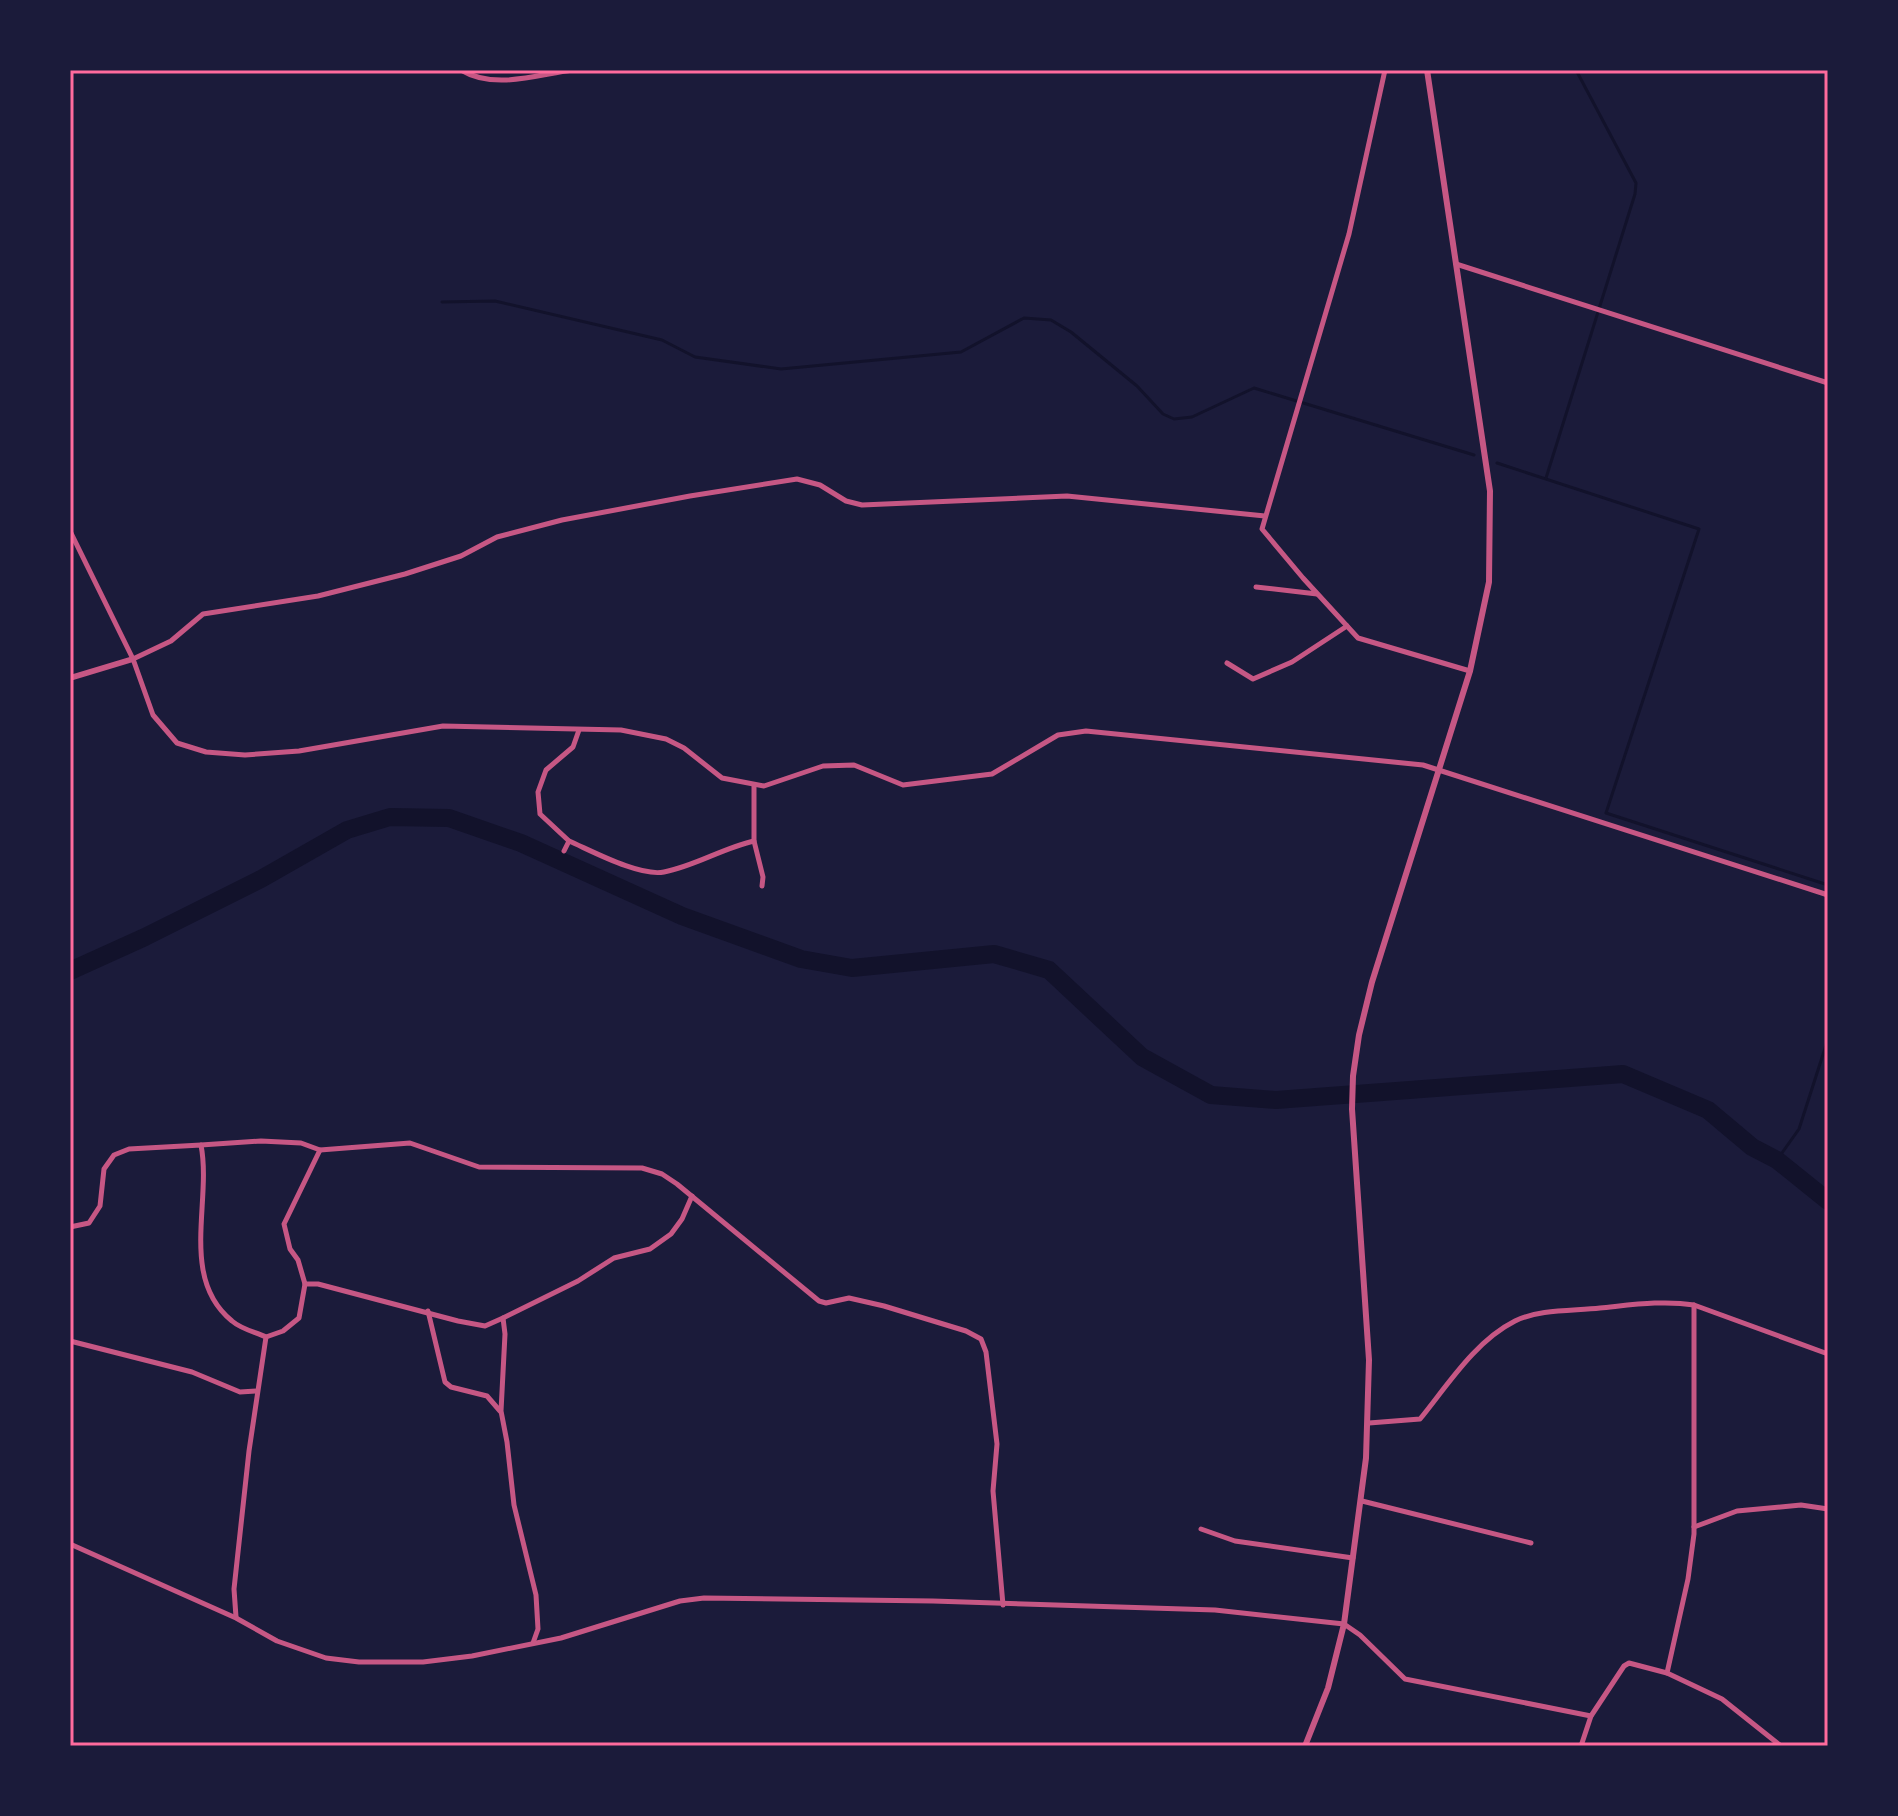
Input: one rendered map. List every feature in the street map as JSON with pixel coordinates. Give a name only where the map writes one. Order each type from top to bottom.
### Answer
[{"type":"street","points":[[461,70],[476,79],[504,81],[572,70]]},
{"type":"street","points":[[1385,70],[1349,234],[1262,529],[1358,638],[1470,671]]},
{"type":"street","points":[[1305,1746],[1328,1688],[1344,1624],[1355,1558],[1369,1423],[1367,1333],[1352,1109],[1353,1076],[1372,982],[1470,671],[1489,582],[1490,491],[1427,70]]},
{"type":"street","points":[[1456,264],[1828,383]]},
{"type":"street","points":[[70,678],[133,659],[171,641],[203,614],[318,596],[391,577],[461,556],[497,537],[562,520],[797,479],[820,485],[846,501],[862,505],[1067,496],[1265,516]]},
{"type":"street","points":[[70,531],[133,659],[153,715],[177,743],[206,752],[245,755],[299,751],[443,726],[621,730],[666,739],[684,748],[722,778],[754,786],[764,786],[823,766],[854,765],[903,785],[992,774],[1058,735],[1086,731],[1423,765],[1828,895]]},
{"type":"street","points":[[1256,587],[1317,594]]},
{"type":"street","points":[[1227,663],[1253,679],[1292,662],[1347,626]]},
{"type":"street","points":[[579,730],[573,747],[546,770],[538,792],[540,814],[569,841],[639,870],[662,873],[754,841]]},
{"type":"street","points":[[754,786],[754,841],[763,877],[762,886]]},
{"type":"street","points":[[564,851],[569,841]]},
{"type":"street","points":[[70,1227],[89,1223],[100,1206],[104,1169],[114,1155],[129,1149],[261,1141],[301,1143],[320,1150],[410,1143],[479,1167],[642,1168],[666,1176],[819,1301],[826,1303],[849,1298],[884,1306],[966,1331],[981,1339],[986,1352],[997,1444],[993,1491],[1003,1605]]},
{"type":"street","points":[[201,1145],[205,1167],[200,1243],[204,1276],[220,1309],[235,1324],[266,1337],[283,1331],[299,1318],[305,1284],[298,1260],[290,1249],[284,1224],[320,1150]]},
{"type":"street","points":[[305,1284],[318,1284],[485,1326],[578,1281],[614,1258],[650,1249],[671,1234],[692,1196]]},
{"type":"street","points":[[1369,1423],[1420,1419],[1468,1359],[1495,1335],[1516,1321],[1540,1314],[1640,1304],[1694,1305],[1828,1354]]},
{"type":"street","points":[[1667,1673],[1688,1579],[1694,1527],[1694,1305]]},
{"type":"street","points":[[428,1311],[445,1382],[451,1387],[487,1396],[501,1411]]},
{"type":"street","points":[[503,1318],[505,1344],[501,1411],[514,1505],[536,1595],[538,1629],[533,1644]]},
{"type":"street","points":[[236,1618],[234,1589],[266,1337]]},
{"type":"street","points":[[70,1341],[192,1372],[240,1392],[257,1391]]},
{"type":"street","points":[[1362,1501],[1531,1543]]},
{"type":"street","points":[[1694,1527],[1737,1511],[1801,1505],[1828,1509]]},
{"type":"street","points":[[1201,1529],[1235,1541],[1355,1558]]},
{"type":"street","points":[[70,1544],[236,1618],[277,1641],[326,1658],[359,1662],[423,1662],[533,1644],[680,1601],[704,1598],[904,1600],[1215,1610],[1344,1624],[1360,1635],[1405,1679],[1591,1716]]},
{"type":"street","points":[[1581,1746],[1591,1716],[1629,1663],[1667,1673],[1722,1699],[1781,1746]]},
{"type":"waterway","points":[[1546,478],[1636,183],[1576,70]]},
{"type":"waterway","points":[[442,302],[495,301],[662,340],[695,357],[781,369],[961,352],[1024,318],[1051,320],[1071,332],[1137,386],[1163,414],[1174,419],[1192,417],[1254,388],[1474,455]]},
{"type":"waterway","points":[[1497,463],[1699,529],[1606,813],[1828,885]]},
{"type":"waterway","points":[[70,971],[261,879],[347,830],[390,817],[449,818],[521,843],[682,916],[801,959],[852,968],[994,954],[1049,970],[1142,1057],[1211,1095],[1276,1100],[1623,1074],[1708,1110],[1752,1147],[1777,1160],[1828,1201]]},
{"type":"waterway","points":[[1777,1160],[1799,1129],[1828,1039]]}]
